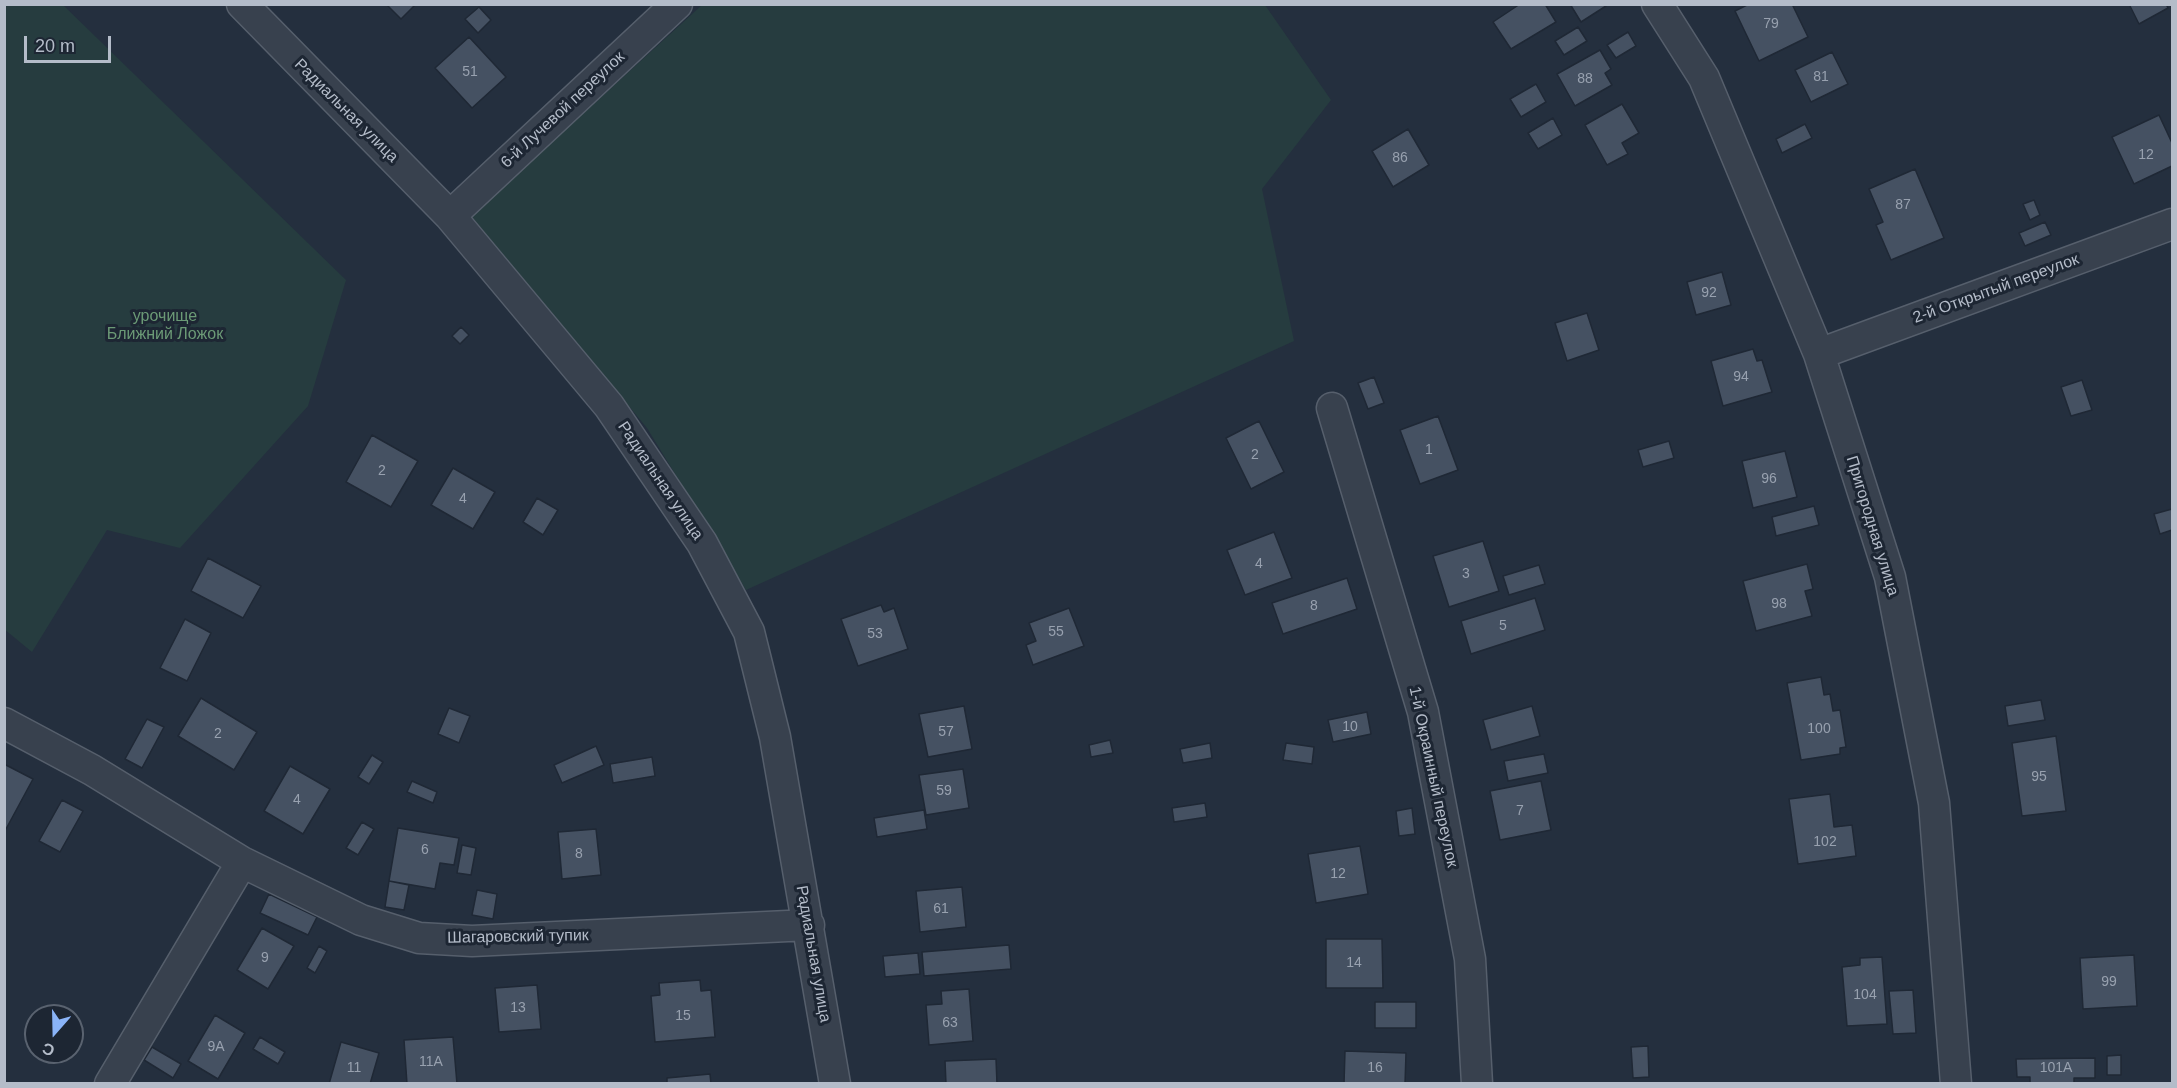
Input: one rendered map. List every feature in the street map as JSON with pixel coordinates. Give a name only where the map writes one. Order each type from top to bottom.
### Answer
[{"type":"street","name":"Радиальная улица","points":[[242,4],[450,216],[609,406],[702,543],[749,632],[775,737],[835,1083]]},
{"type":"street","name":"6-й Лучевой переулок","points":[[450,216],[677,4]]},
{"type":"street","name":"Пригородная улица","points":[[1657,4],[1704,78],[1819,354],[1890,577],[1934,803],[1956,1083]]},
{"type":"street","name":"2-й Открытый переулок","points":[[1819,354],[2172,224]]},
{"type":"street","name":"1-й Окраинный переулок","points":[[1332,408],[1423,712],[1470,960],[1477,1083]]},
{"type":"street","name":"Шагаровский тупик","points":[[4,723],[92,770],[242,862],[361,920],[419,938],[472,941],[809,926]]},
{"type":"street","points":[[110,1083],[242,862]]},
{"type":"green space","name":"урочище Ближний Ложок","points":[[4,5],[63,5],[346,280],[308,406],[180,548],[107,530],[32,652],[4,629]]},
{"type":"green space","points":[[702,5],[1265,5],[1331,100],[1262,189],[1294,341],[746,590],[647,428],[471,216]]},
{"type":"building","points":[[386,4],[416,4],[401,19]]},
{"type":"building","points":[[1520,4],[1545,4],[1556,22],[1511,49],[1493,22]]},
{"type":"building","points":[[1570,4],[1604,4],[1606,6],[1581,22]]},
{"type":"building","points":[[1749,4],[1792,4],[1808,37],[1759,61],[1735,11]]},
{"type":"building","points":[[2129,4],[2166,4],[2168,8],[2139,24]]},
{"type":"building","points":[[479,7],[491,20],[478,33],[465,19]]},
{"type":"building","points":[[1578,27],[1587,41],[1564,55],[1555,41]]},
{"type":"building","points":[[1628,32],[1636,46],[1616,58],[1607,45]]},
{"type":"building","points":[[469,37],[506,77],[472,108],[435,68]]},
{"type":"building","points":[[1600,50],[1611,69],[1605,73],[1612,85],[1575,106],[1557,74]]},
{"type":"building","points":[[1832,52],[1848,84],[1811,102],[1795,70]]},
{"type":"building","points":[[1536,84],[1546,102],[1521,117],[1510,99]]},
{"type":"building","points":[[1622,104],[1639,133],[1622,143],[1628,154],[1607,165],[1585,125]]},
{"type":"building","points":[[2159,115],[2172,143],[2172,166],[2134,184],[2112,137]]},
{"type":"building","points":[[1553,118],[1562,135],[1538,149],[1528,133]]},
{"type":"building","points":[[1805,124],[1812,138],[1782,153],[1776,139]]},
{"type":"building","points":[[1408,129],[1429,165],[1393,187],[1372,151]]},
{"type":"building","points":[[1915,169],[1944,238],[1891,260],[1876,225],[1883,222],[1869,189]]},
{"type":"building","points":[[2034,200],[2040,215],[2030,220],[2023,204]]},
{"type":"building","points":[[2045,222],[2051,235],[2025,246],[2019,233]]},
{"type":"building","points":[[1722,272],[1731,305],[1696,315],[1687,282]]},
{"type":"building","points":[[1587,313],[1599,350],[1567,361],[1555,323]]},
{"type":"building","points":[[461,327],[469,335],[460,344],[452,336]]},
{"type":"building","points":[[1753,349],[1757,361],[1762,360],[1772,392],[1723,406],[1711,361]]},
{"type":"building","points":[[1374,377],[1384,403],[1368,409],[1358,383]]},
{"type":"building","points":[[2082,380],[2092,410],[2071,416],[2061,387]]},
{"type":"building","points":[[1438,416],[1458,470],[1420,484],[1400,430]]},
{"type":"building","points":[[1259,421],[1284,472],[1251,489],[1226,438]]},
{"type":"building","points":[[372,435],[418,461],[391,507],[346,482]]},
{"type":"building","points":[[1669,441],[1674,458],[1643,467],[1638,450]]},
{"type":"building","points":[[1785,451],[1797,497],[1753,508],[1742,461]]},
{"type":"building","points":[[453,468],[495,492],[473,529],[431,505]]},
{"type":"building","points":[[537,498],[558,510],[543,535],[523,522]]},
{"type":"building","points":[[1814,506],[1819,525],[1776,536],[1772,517]]},
{"type":"building","points":[[2172,509],[2172,530],[2160,534],[2154,514]]},
{"type":"building","points":[[1274,532],[1292,578],[1245,595],[1227,550]]},
{"type":"building","points":[[1483,541],[1499,591],[1449,607],[1433,556]]},
{"type":"building","points":[[208,558],[261,586],[243,618],[191,591]]},
{"type":"building","points":[[1807,564],[1813,589],[1805,591],[1812,616],[1756,631],[1743,581]]},
{"type":"building","points":[[1539,565],[1545,584],[1509,595],[1503,576]]},
{"type":"building","points":[[1347,578],[1357,609],[1283,634],[1272,603]]},
{"type":"building","points":[[1535,598],[1545,630],[1471,654],[1461,621]]},
{"type":"building","points":[[881,605],[884,612],[894,608],[908,649],[858,666],[841,619]]},
{"type":"building","points":[[1069,608],[1084,646],[1033,665],[1026,645],[1036,641],[1029,623]]},
{"type":"building","points":[[185,619],[211,633],[187,681],[160,668]]},
{"type":"building","points":[[1821,677],[1824,695],[1830,694],[1833,711],[1840,710],[1846,747],[1840,748],[1840,754],[1801,760],[1787,683]]},
{"type":"building","points":[[201,698],[257,732],[234,770],[178,736]]},
{"type":"building","points":[[2041,700],[2045,720],[2008,726],[2005,706]]},
{"type":"building","points":[[964,706],[972,749],[928,757],[919,714]]},
{"type":"building","points":[[1532,706],[1540,736],[1491,750],[1483,720]]},
{"type":"building","points":[[449,708],[470,716],[459,743],[438,734]]},
{"type":"building","points":[[1367,712],[1371,734],[1333,742],[1328,720]]},
{"type":"building","points":[[147,719],[164,727],[142,768],[125,759]]},
{"type":"building","points":[[2056,736],[2066,811],[2022,816],[2012,743]]},
{"type":"building","points":[[1110,740],[1113,753],[1091,757],[1089,745]]},
{"type":"building","points":[[1210,743],[1212,758],[1183,763],[1180,749]]},
{"type":"building","points":[[1286,743],[1314,747],[1312,764],[1283,760]]},
{"type":"building","points":[[596,746],[604,765],[562,783],[554,765]]},
{"type":"building","points":[[1544,754],[1548,773],[1508,781],[1504,761]]},
{"type":"building","points":[[372,755],[383,762],[369,784],[358,777]]},
{"type":"building","points":[[652,757],[655,776],[613,783],[610,764]]},
{"type":"building","points":[[4,764],[33,779],[6,829],[4,828]]},
{"type":"building","points":[[290,766],[330,789],[303,834],[264,811]]},
{"type":"building","points":[[963,769],[969,808],[926,815],[919,775]]},
{"type":"building","points":[[412,781],[437,792],[433,803],[407,792]]},
{"type":"building","points":[[1541,781],[1551,830],[1500,840],[1490,791]]},
{"type":"building","points":[[1830,794],[1834,827],[1852,825],[1856,856],[1798,864],[1789,799]]},
{"type":"building","points":[[62,800],[83,811],[60,852],[39,841]]},
{"type":"building","points":[[1205,803],[1207,817],[1174,822],[1172,808]]},
{"type":"building","points":[[1412,808],[1415,834],[1399,836],[1396,811]]},
{"type":"building","points":[[924,810],[927,829],[877,837],[874,818]]},
{"type":"building","points":[[362,822],[374,829],[358,855],[346,848]]},
{"type":"building","points":[[398,828],[459,838],[454,865],[440,863],[435,889],[389,881]]},
{"type":"building","points":[[596,829],[601,875],[562,879],[558,832]]},
{"type":"building","points":[[462,845],[476,848],[471,875],[457,873]]},
{"type":"building","points":[[1360,846],[1368,894],[1316,903],[1308,854]]},
{"type":"building","points":[[389,881],[409,885],[404,910],[385,907]]},
{"type":"building","points":[[962,887],[966,927],[920,932],[916,891]]},
{"type":"building","points":[[477,890],[497,894],[493,919],[472,915]]},
{"type":"building","points":[[269,894],[317,917],[308,935],[260,913]]},
{"type":"building","points":[[262,928],[294,946],[268,989],[237,970]]},
{"type":"building","points":[[1326,939],[1382,939],[1383,988],[1326,988]]},
{"type":"building","points":[[1009,945],[1011,969],[924,976],[922,952]]},
{"type":"building","points":[[319,946],[327,951],[315,973],[307,968]]},
{"type":"building","points":[[918,953],[920,974],[885,977],[883,956]]},
{"type":"building","points":[[2134,955],[2137,1006],[2083,1009],[2080,958]]},
{"type":"building","points":[[1882,957],[1887,1024],[1847,1026],[1842,967],[1860,965],[1860,958]]},
{"type":"building","points":[[700,980],[701,991],[711,990],[715,1037],[655,1042],[651,996],[660,995],[659,983]]},
{"type":"building","points":[[537,985],[541,1029],[499,1032],[495,988]]},
{"type":"building","points":[[969,989],[973,1041],[929,1045],[926,1005],[942,1004],[941,991]]},
{"type":"building","points":[[1913,990],[1916,1033],[1893,1034],[1889,991]]},
{"type":"building","points":[[1375,1002],[1416,1002],[1416,1028],[1375,1028]]},
{"type":"building","points":[[215,1015],[245,1033],[218,1079],[188,1061]]},
{"type":"building","points":[[260,1037],[285,1052],[278,1064],[253,1049]]},
{"type":"building","points":[[453,1037],[457,1084],[407,1084],[404,1040]]},
{"type":"building","points":[[341,1042],[379,1053],[370,1084],[329,1084]]},
{"type":"building","points":[[1648,1046],[1649,1077],[1633,1078],[1631,1047]]},
{"type":"building","points":[[152,1047],[181,1064],[173,1078],[144,1060]]},
{"type":"building","points":[[1345,1051],[1406,1053],[1405,1084],[1344,1084]]},
{"type":"building","points":[[2121,1055],[2121,1075],[2107,1075],[2107,1056]]},
{"type":"building","points":[[2095,1058],[2095,1078],[2074,1078],[2074,1084],[2030,1084],[2030,1077],[2017,1077],[2016,1059]]},
{"type":"building","points":[[996,1059],[997,1084],[946,1084],[945,1061]]},
{"type":"building","points":[[710,1074],[711,1084],[667,1084],[667,1078]]}]
